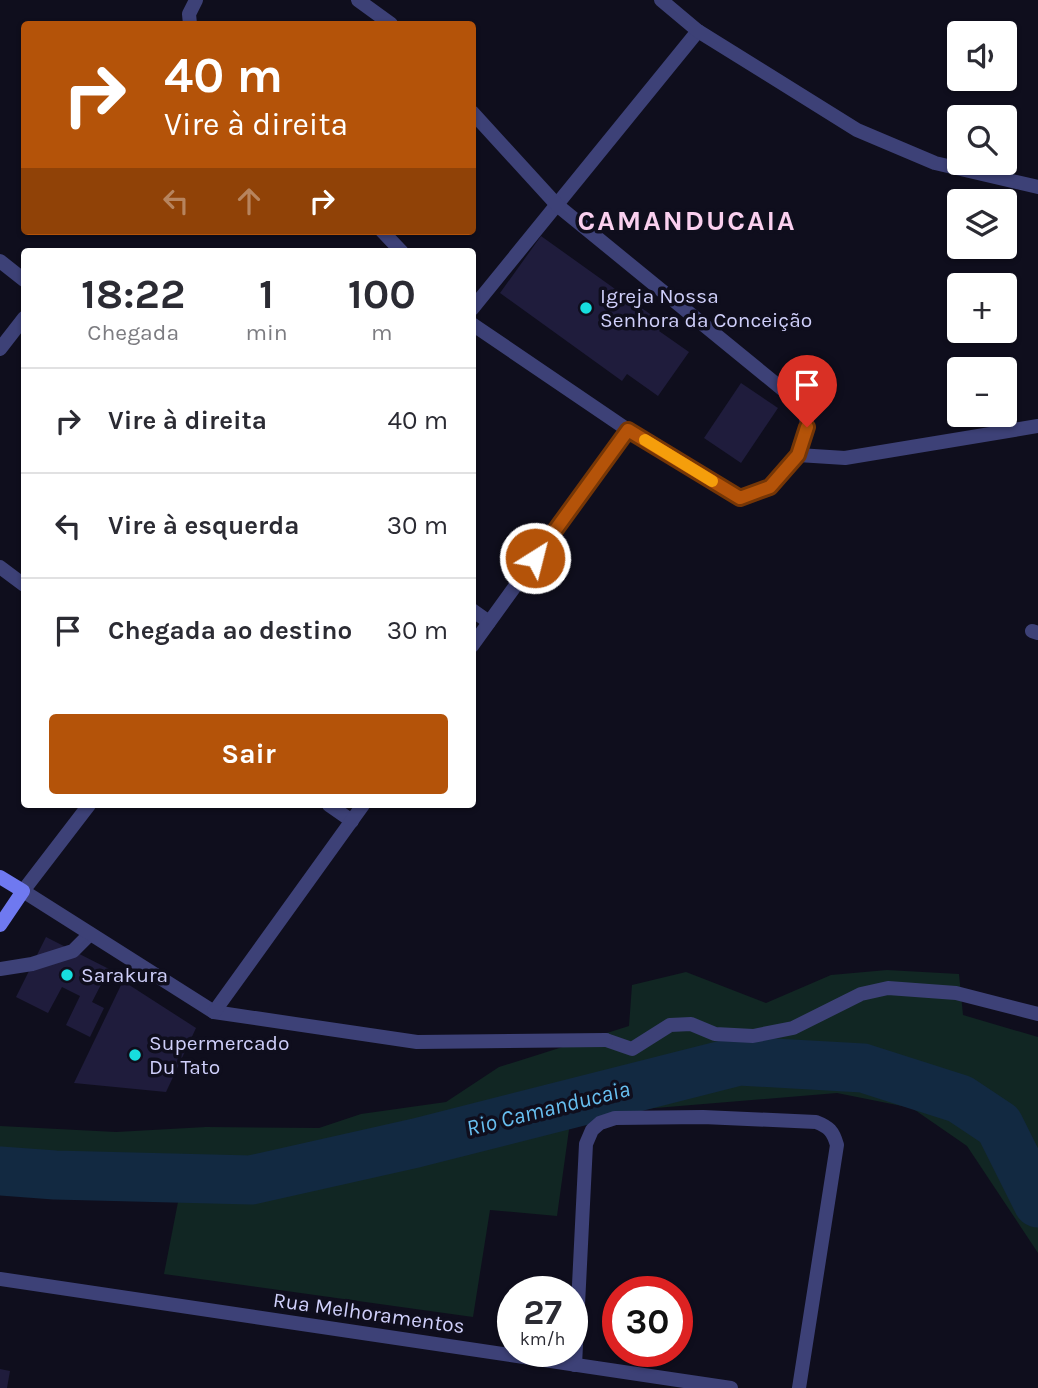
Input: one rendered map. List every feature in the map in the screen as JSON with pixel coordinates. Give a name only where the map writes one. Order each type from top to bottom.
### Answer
[{"type":"main road","points":[[0,877],[23,891],[0,925]]},
{"type":"street","points":[[190,21],[189,14],[196,0]]},
{"type":"street","points":[[358,0],[387,21]]},
{"type":"street","points":[[661,0],[698,31],[857,130],[935,163],[1038,187]]},
{"type":"street","points":[[476,304],[698,31]]},
{"type":"street","points":[[476,116],[558,205],[803,406],[807,427],[798,455],[770,487],[740,498],[628,430],[476,327]]},
{"type":"street","points":[[386,235],[398,248]]},
{"type":"street","points":[[0,261],[21,278]]},
{"type":"street","points":[[0,349],[21,322]]},
{"type":"street","points":[[798,455],[845,458],[1038,426]]},
{"type":"street","points":[[476,640],[628,430]]},
{"type":"street","points":[[0,567],[21,582]]},
{"type":"street","points":[[476,613],[489,622]]},
{"type":"street","points":[[87,808],[23,891],[214,1012],[417,1042],[606,1040],[632,1049],[670,1025],[691,1024],[715,1034],[753,1036],[793,1028],[861,994],[888,988],[956,993],[1038,1014]]},
{"type":"street","points":[[333,808],[352,821]]},
{"type":"street","points":[[214,1012],[361,808]]},
{"type":"street","points":[[0,969],[32,964],[73,951],[90,934]]},
{"type":"street","points":[[579,1276],[586,1144],[592,1130],[600,1123],[615,1118],[702,1117],[816,1122],[827,1126],[834,1133],[837,1145],[799,1388]]},
{"type":"street","name":"Rua Melhoramentos","points":[[0,1279],[497,1353]]},
{"type":"street","name":"Rua Melhoramentos","points":[[588,1367],[731,1388]]},
{"type":"green space","points":[[887,970],[959,974],[963,1015],[1038,1037],[1038,1253],[967,1146],[912,1108],[837,1093],[571,1115],[557,1216],[490,1210],[473,1317],[164,1274],[178,1202],[0,1182],[0,1126],[116,1132],[206,1127],[319,1128],[361,1114],[446,1102],[499,1067],[629,1026],[632,985],[686,972],[766,1003],[831,975]]},
{"type":"building","points":[[541,236],[664,324],[659,331],[689,352],[658,396],[627,374],[622,381],[500,293]]},
{"type":"building","points":[[741,383],[778,408],[741,463],[704,438]]},
{"type":"building","points":[[46,937],[109,969],[92,1002],[104,1008],[90,1037],[66,1025],[80,996],[62,987],[48,1013],[16,997]]},
{"type":"building","name":"Supermercado Du Tato","points":[[123,981],[196,1028],[166,1092],[74,1083]]},
{"type":"building","points":[[0,1369],[10,1371],[7,1388],[0,1388]]},
{"type":"waterway","name":"Rio Camanducaia","points":[[0,1171],[251,1180],[416,1143],[739,1061],[863,1068],[960,1099],[999,1125],[1038,1203]]},
{"type":"slow traffic","points":[[645,440],[712,481]]},
{"type":"place","name":"Igreja Nossa Senhora da Conceição","points":[[586,308]]},
{"type":"place","name":"Sarakura","points":[[67,975]]},
{"type":"place","name":"Supermercado Du Tato","points":[[135,1055]]},
{"type":"district","name":"CAMANDUCAIA","points":[[687,220]]},
{"type":"route","points":[[535,558],[628,430],[740,498],[770,487],[798,455],[807,427]]}]
